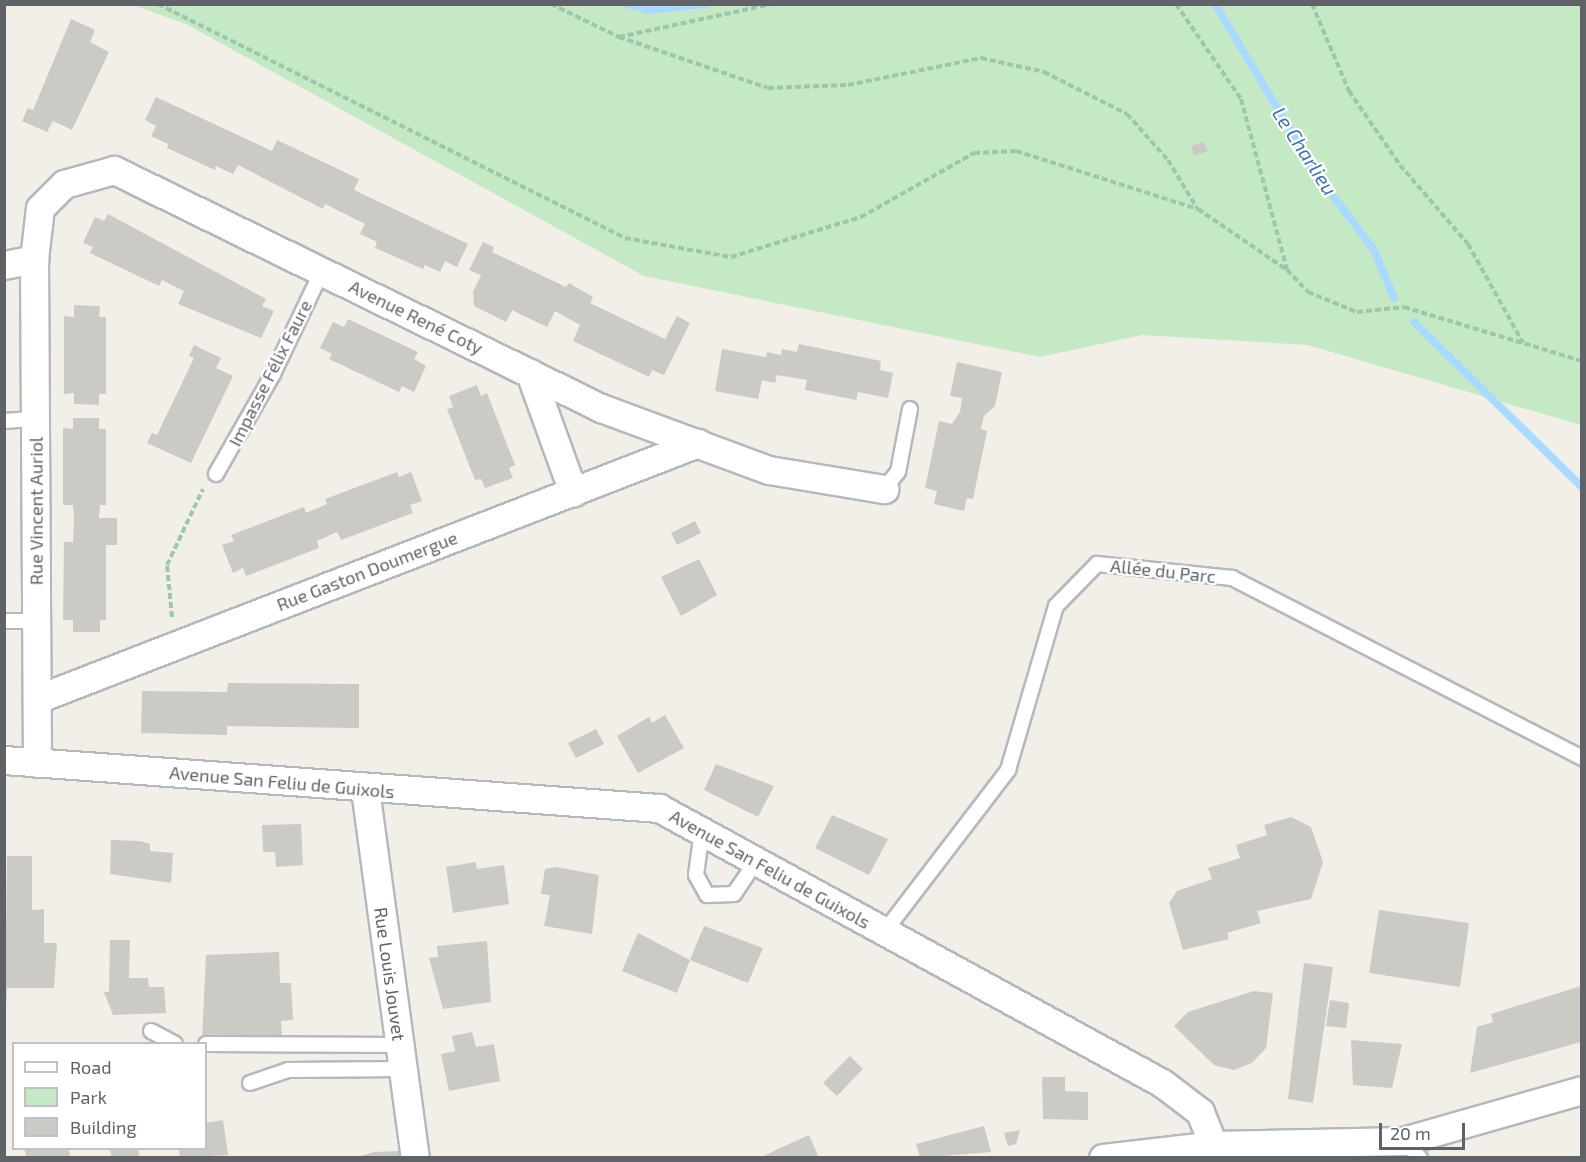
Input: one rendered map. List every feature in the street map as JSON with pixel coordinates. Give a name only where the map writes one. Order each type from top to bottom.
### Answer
[{"type":"street","name":"Avenue René Coty","points":[[34,259],[40,208],[64,184],[114,170],[601,408],[769,470],[884,489]]},
{"type":"street","points":[[4,266],[34,259]]},
{"type":"street","name":"Rue Vincent Auriol","points":[[34,259],[38,763]]},
{"type":"street","points":[[530,373],[573,492]]},
{"type":"street","name":"Rue Gaston Doumergue","points":[[37,699],[698,443]]},
{"type":"street","name":"Avenue San Feliu de Guixols","points":[[4,760],[365,789],[660,808],[1162,1083],[1200,1112],[1213,1145]]},
{"type":"street","name":"Rue Louis Jouvet","points":[[365,789],[415,1158]]},
{"type":"street","points":[[1119,1156],[1213,1145],[1411,1149],[1581,1090]]},
{"type":"lane","name":"Impasse Félix Faure","points":[[216,474],[273,374],[321,271]]},
{"type":"lane","points":[[884,489],[898,472],[910,409]]},
{"type":"lane","points":[[4,421],[35,419]]},
{"type":"lane","name":"Allée du Parc","points":[[885,931],[1008,770],[1056,606],[1097,564],[1232,578],[1581,758]]},
{"type":"lane","points":[[4,621],[36,621]]},
{"type":"lane","points":[[702,831],[696,875],[707,895],[734,894],[756,861]]},
{"type":"lane","points":[[151,1031],[171,1042]]},
{"type":"lane","points":[[207,1044],[401,1057]]},
{"type":"lane","points":[[250,1083],[288,1070],[401,1057]]},
{"type":"path","points":[[158,4],[625,238],[731,256],[861,217],[974,153],[1016,151],[1198,209],[1287,270],[1308,291],[1342,308],[1377,312],[1404,307],[1581,362]]},
{"type":"path","points":[[551,4],[619,37],[768,88],[848,85],[981,58],[1044,72],[1127,114],[1168,160],[1198,209]]},
{"type":"path","points":[[619,37],[771,4]]},
{"type":"path","points":[[1176,4],[1241,99],[1287,270]]},
{"type":"path","points":[[1312,4],[1349,91],[1400,165],[1468,244],[1524,344]]},
{"type":"path","points":[[178,644],[167,565],[207,482],[216,474]]},
{"type":"green space","points":[[133,5],[1581,5],[1581,425],[1308,345],[1142,335],[1040,357],[644,276],[186,24]]},
{"type":"building","points":[[71,19],[95,30],[90,42],[109,52],[72,130],[53,121],[47,132],[22,121],[28,108],[33,110]]},
{"type":"building","points":[[156,97],[272,151],[277,140],[359,179],[354,190],[468,244],[457,267],[445,261],[440,272],[425,265],[423,269],[375,248],[377,242],[360,234],[365,224],[325,204],[323,209],[238,165],[233,174],[216,166],[215,170],[167,148],[168,144],[151,136],[156,126],[145,120]]},
{"type":"building","points":[[1204,142],[1208,151],[1194,156],[1191,146]]},
{"type":"building","points":[[108,214],[266,299],[262,306],[274,311],[261,338],[178,304],[184,291],[162,280],[159,286],[90,253],[93,247],[83,243],[95,217],[104,221]]},
{"type":"building","points":[[483,242],[494,247],[492,252],[566,287],[569,283],[593,297],[590,303],[665,339],[677,316],[690,323],[664,375],[652,370],[649,377],[573,341],[580,325],[555,311],[547,327],[512,310],[506,322],[474,306],[473,292],[481,275],[469,270]]},
{"type":"building","points":[[74,305],[100,306],[99,317],[106,317],[106,394],[99,394],[99,405],[74,404],[74,393],[64,394],[64,316],[74,317]]},
{"type":"building","points":[[348,319],[418,352],[414,359],[426,366],[414,392],[402,386],[399,392],[329,359],[332,354],[320,348],[333,322],[344,327]]},
{"type":"building","points":[[799,344],[881,361],[880,370],[893,373],[888,398],[858,392],[856,400],[805,390],[807,380],[777,375],[775,383],[762,380],[758,399],[715,391],[722,349],[766,357],[767,352],[781,355],[782,349],[797,352]]},
{"type":"building","points":[[194,345],[221,358],[216,368],[233,376],[191,463],[147,443],[152,433],[157,435],[194,358],[189,356]]},
{"type":"building","points":[[957,362],[1002,372],[995,406],[984,416],[981,429],[987,431],[973,499],[967,498],[964,511],[934,504],[937,491],[925,488],[939,421],[952,424],[960,412],[962,398],[950,396]]},
{"type":"building","points":[[477,385],[481,396],[487,393],[515,465],[509,468],[513,478],[485,488],[481,479],[475,480],[447,409],[453,407],[449,396]]},
{"type":"building","points":[[73,418],[99,418],[99,429],[106,429],[106,505],[100,505],[99,518],[117,518],[117,545],[106,545],[106,620],[100,620],[100,632],[73,632],[73,620],[63,620],[64,542],[73,542],[74,518],[73,505],[63,505],[63,428],[73,429]]},
{"type":"building","points":[[397,472],[399,477],[411,472],[422,501],[410,505],[413,513],[341,540],[337,532],[317,541],[319,548],[246,576],[243,568],[233,573],[222,545],[234,541],[231,535],[304,507],[306,513],[327,504],[325,499]]},
{"type":"building","points":[[695,521],[701,533],[677,545],[671,533]]},
{"type":"building","points":[[699,559],[717,595],[681,616],[661,577]]},
{"type":"building","points":[[228,683],[359,684],[359,728],[227,726],[227,735],[141,733],[142,691],[227,692]]},
{"type":"building","points":[[665,715],[684,748],[638,773],[617,736],[649,717],[652,723]]},
{"type":"building","points":[[596,729],[604,744],[576,758],[568,743]]},
{"type":"building","points":[[716,764],[774,786],[758,817],[704,790]]},
{"type":"building","points":[[832,815],[888,839],[869,875],[815,848]]},
{"type":"building","points":[[1291,817],[1311,827],[1323,862],[1311,899],[1257,911],[1261,923],[1227,933],[1229,939],[1183,950],[1169,903],[1177,891],[1212,879],[1208,868],[1240,858],[1236,845],[1267,835],[1264,825]]},
{"type":"building","points":[[301,824],[303,865],[276,867],[275,852],[263,852],[262,825]]},
{"type":"building","points":[[111,840],[140,841],[150,844],[150,851],[173,853],[171,883],[110,874]]},
{"type":"building","points":[[7,856],[32,856],[32,910],[44,909],[44,943],[57,943],[54,988],[7,988],[4,1059]]},
{"type":"building","points":[[476,862],[477,869],[504,865],[509,904],[453,913],[446,867]]},
{"type":"building","points":[[556,867],[599,875],[592,934],[544,926],[550,895],[541,894],[545,869]]},
{"type":"building","points":[[1379,910],[1469,923],[1460,987],[1369,973]]},
{"type":"building","points":[[704,926],[763,948],[748,983],[690,960]]},
{"type":"building","points":[[638,933],[690,960],[677,993],[622,971]]},
{"type":"building","points":[[110,940],[130,940],[129,978],[148,978],[149,987],[164,987],[166,1013],[113,1015],[104,992],[109,992]]},
{"type":"building","points":[[487,941],[491,1002],[443,1009],[429,958],[438,957],[437,946]]},
{"type":"building","points":[[279,952],[280,983],[291,983],[293,1020],[281,1021],[282,1036],[202,1039],[206,955]]},
{"type":"building","points":[[1304,963],[1333,967],[1313,1103],[1288,1099]]},
{"type":"building","points":[[1581,986],[1581,1042],[1470,1073],[1477,1027],[1493,1022],[1491,1014]]},
{"type":"building","points":[[1254,991],[1273,993],[1266,1048],[1252,1063],[1234,1070],[1214,1065],[1174,1026],[1188,1012]]},
{"type":"building","points":[[1330,1000],[1349,1003],[1346,1028],[1326,1026]]},
{"type":"building","points":[[472,1032],[476,1047],[494,1044],[500,1081],[449,1091],[441,1054],[455,1051],[452,1036]]},
{"type":"building","points":[[1351,1040],[1402,1044],[1392,1088],[1353,1085]]},
{"type":"building","points":[[850,1056],[863,1069],[837,1096],[823,1083]]},
{"type":"building","points":[[1042,1077],[1065,1077],[1065,1091],[1088,1092],[1088,1120],[1043,1119]]},
{"type":"building","points":[[223,1120],[228,1155],[180,1158],[179,1150],[207,1150],[207,1123]]},
{"type":"building","points":[[984,1126],[991,1152],[920,1158],[916,1144]]},
{"type":"building","points":[[1020,1130],[1016,1144],[1008,1146],[1004,1133]]},
{"type":"building","points":[[809,1135],[819,1158],[760,1158],[778,1149]]},
{"type":"building","points":[[24,1150],[68,1150],[71,1158],[27,1158]]},
{"type":"building","points":[[110,1150],[138,1150],[140,1158],[112,1158]]},
{"type":"building","points":[[400,1151],[402,1158],[354,1158],[374,1152]]},
{"type":"waterway","name":"Le Charlieu","points":[[626,4],[648,10],[707,4]]},
{"type":"waterway","name":"Le Charlieu","points":[[1215,4],[1316,173],[1374,250],[1394,298]]},
{"type":"waterway","name":"Le Charlieu","points":[[1414,322],[1582,487]]}]
